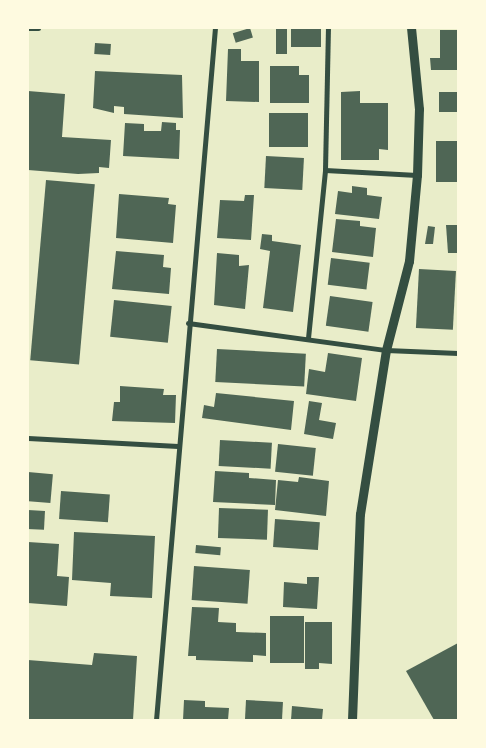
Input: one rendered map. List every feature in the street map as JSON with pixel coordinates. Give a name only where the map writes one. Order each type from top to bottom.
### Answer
[{"type":"street","points":[[28,28],[38,28]]},
{"type":"street","points":[[156,720],[188,322],[215,28]]},
{"type":"street","points":[[308,338],[325,170],[328,28]]},
{"type":"street","points":[[352,720],[360,514],[386,350],[408,261],[417,176],[419,109],[411,28]]},
{"type":"street","points":[[325,170],[417,176]]},
{"type":"street","points":[[188,322],[386,350],[458,353]]},
{"type":"street","points":[[28,438],[178,446]]},
{"type":"building","points":[[250,28],[253,38],[236,43],[233,33]]},
{"type":"building","points":[[276,28],[287,28],[287,54],[276,54]]},
{"type":"building","points":[[291,28],[321,28],[321,47],[291,47]]},
{"type":"building","points":[[440,30],[458,30],[458,70],[431,70],[430,58],[440,58]]},
{"type":"building","points":[[95,43],[111,44],[110,55],[94,54]]},
{"type":"building","points":[[228,49],[241,49],[241,61],[259,61],[259,102],[226,101]]},
{"type":"building","points":[[270,66],[299,66],[299,75],[309,75],[309,103],[270,103]]},
{"type":"building","points":[[95,71],[182,75],[183,118],[124,114],[124,107],[114,106],[114,113],[93,108]]},
{"type":"building","points":[[28,91],[65,94],[62,137],[111,140],[109,168],[99,167],[99,173],[78,174],[28,170]]},
{"type":"building","points":[[360,91],[360,103],[388,103],[388,150],[379,149],[379,160],[341,160],[341,92]]},
{"type":"building","points":[[439,92],[458,92],[458,112],[439,112]]},
{"type":"building","points":[[269,113],[308,113],[308,147],[269,147]]},
{"type":"building","points":[[162,122],[176,123],[176,130],[180,130],[179,159],[123,156],[125,123],[144,124],[144,131],[161,131]]},
{"type":"building","points":[[436,141],[458,141],[458,182],[436,182]]},
{"type":"building","points":[[266,156],[304,158],[302,190],[264,188]]},
{"type":"building","points":[[46,180],[95,184],[79,365],[30,360]]},
{"type":"building","points":[[352,186],[367,188],[367,195],[382,197],[379,219],[335,214],[338,191],[352,193]]},
{"type":"building","points":[[119,194],[169,198],[168,204],[176,205],[173,243],[116,238]]},
{"type":"building","points":[[245,195],[254,195],[251,240],[217,238],[220,200],[244,201]]},
{"type":"building","points":[[336,219],[360,221],[360,226],[376,228],[373,257],[332,252]]},
{"type":"building","points":[[446,225],[458,225],[458,253],[448,253]]},
{"type":"building","points":[[428,226],[435,227],[433,244],[425,244]]},
{"type":"building","points":[[262,234],[272,235],[272,241],[301,245],[293,312],[263,308],[270,251],[260,249]]},
{"type":"building","points":[[116,251],[164,255],[163,267],[171,268],[169,294],[112,289]]},
{"type":"building","points":[[217,253],[239,255],[239,266],[249,265],[245,309],[214,305]]},
{"type":"building","points":[[331,258],[370,263],[366,290],[328,285]]},
{"type":"building","points":[[419,269],[456,271],[453,330],[416,328]]},
{"type":"building","points":[[330,296],[373,302],[368,332],[326,326]]},
{"type":"building","points":[[114,300],[172,306],[168,343],[110,337]]},
{"type":"building","points":[[217,349],[306,354],[304,387],[215,382]]},
{"type":"building","points":[[328,353],[362,358],[356,401],[306,394],[309,369],[325,372]]},
{"type":"building","points":[[120,386],[164,389],[163,395],[176,395],[175,423],[112,421],[114,402],[120,402]]},
{"type":"building","points":[[216,393],[294,401],[291,430],[202,418],[204,405],[214,407]]},
{"type":"building","points":[[309,401],[322,403],[319,420],[336,423],[333,439],[304,434]]},
{"type":"building","points":[[220,440],[272,443],[271,469],[219,466]]},
{"type":"building","points":[[278,444],[316,448],[313,476],[275,472]]},
{"type":"building","points":[[215,471],[249,473],[249,478],[276,480],[275,505],[213,502]]},
{"type":"building","points":[[28,472],[53,474],[50,503],[28,501]]},
{"type":"building","points":[[299,477],[329,481],[326,516],[275,510],[278,480],[298,482]]},
{"type":"building","points":[[61,491],[110,494],[108,522],[59,519]]},
{"type":"building","points":[[219,508],[268,510],[267,540],[218,538]]},
{"type":"building","points":[[28,510],[45,511],[44,530],[28,529]]},
{"type":"building","points":[[275,519],[320,522],[318,550],[273,547]]},
{"type":"building","points":[[74,532],[155,536],[152,598],[110,596],[111,583],[72,580]]},
{"type":"building","points":[[28,542],[59,544],[57,576],[69,577],[67,606],[28,603]]},
{"type":"building","points":[[196,545],[221,547],[220,555],[195,553]]},
{"type":"building","points":[[194,566],[250,570],[247,604],[192,600]]},
{"type":"building","points":[[307,577],[319,577],[317,609],[283,607],[284,582],[307,584]]},
{"type":"building","points":[[192,607],[219,608],[218,622],[236,623],[236,632],[266,633],[266,656],[253,655],[253,662],[196,660],[196,656],[188,656]]},
{"type":"building","points":[[270,616],[304,616],[304,663],[270,663]]},
{"type":"building","points":[[305,622],[332,622],[332,664],[319,663],[319,669],[305,669]]},
{"type":"building","points":[[458,643],[458,720],[434,720],[406,671]]},
{"type":"building","points":[[94,653],[137,656],[133,720],[28,720],[28,660],[92,665]]},
{"type":"building","points":[[184,700],[205,701],[205,707],[229,708],[228,720],[183,720]]},
{"type":"building","points":[[246,700],[283,702],[282,720],[245,720]]},
{"type":"building","points":[[292,706],[323,709],[322,720],[291,720]]}]
